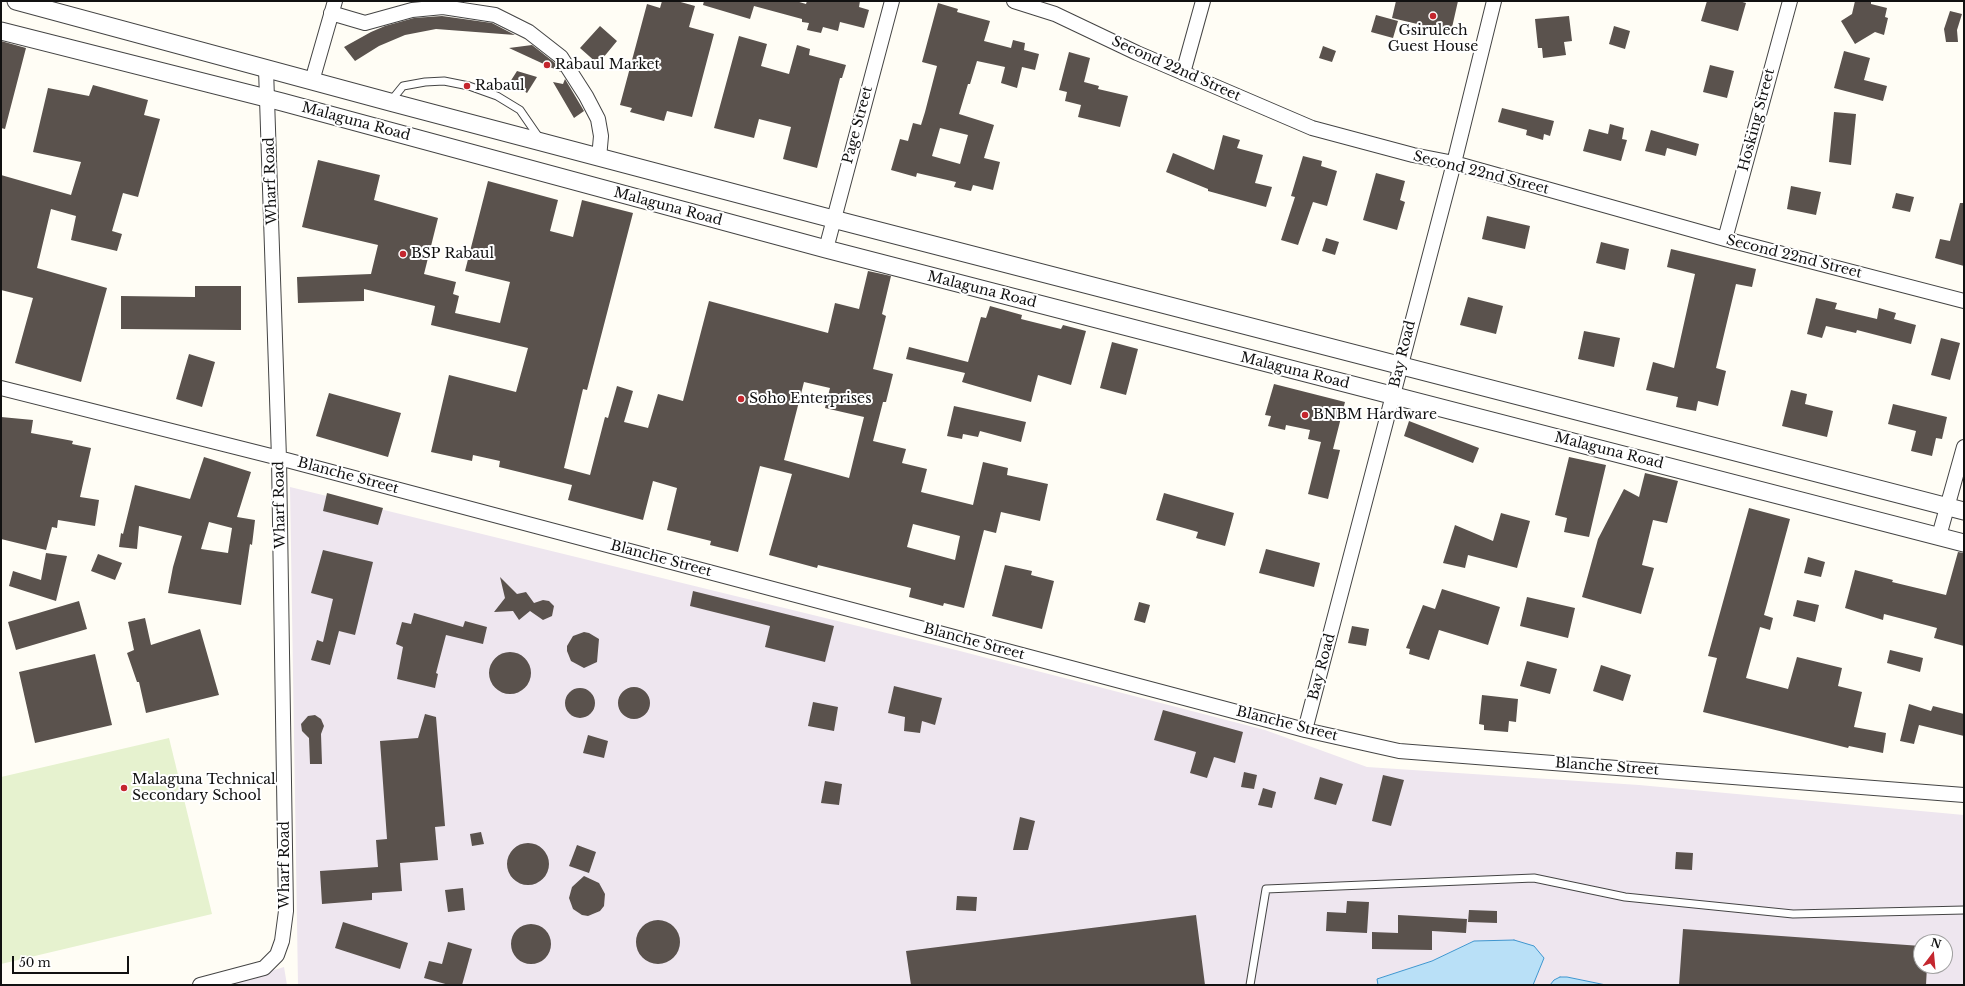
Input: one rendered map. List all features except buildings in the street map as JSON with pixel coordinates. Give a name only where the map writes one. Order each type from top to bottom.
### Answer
[{"type":"street","name":"Malaguna Road","points":[[16,1],[599,158],[1964,511]]},
{"type":"street","name":"Page Street","points":[[826,249],[892,1]]},
{"type":"street","name":"Second 22nd Street","points":[[1014,1],[1055,14],[1137,53],[1312,128],[1413,156],[1454,163],[1725,239],[1964,301]]},
{"type":"street","points":[[1183,73],[1203,1]]},
{"type":"street","name":"Bay Road","points":[[1305,730],[1454,163],[1494,1]]},
{"type":"street","name":"Hosking Street","points":[[1725,239],[1790,1]]},
{"type":"street","points":[[312,81],[333,7],[365,23],[412,10],[444,8],[495,15],[529,32],[561,57],[586,96],[598,119],[601,136],[599,158]]},
{"type":"street","name":"Malaguna Road","points":[[1,31],[268,100],[826,249],[1964,542]]},
{"type":"street","name":"Wharf Road","points":[[200,985],[264,968],[277,955],[282,941],[286,911],[279,458],[266,68]]},
{"type":"street","name":"Blanche Street","points":[[1,388],[279,458],[1305,730],[1399,751],[1964,795]]},
{"type":"street","points":[[1939,536],[1964,447]]},
{"type":"lane","points":[[390,102],[403,86],[425,82],[444,81],[469,86],[497,96],[520,110],[542,143]]},
{"type":"lane","points":[[1250,985],[1266,889],[1534,878],[1625,897],[1793,914],[1964,910]]},
{"type":"shaded area","points":[[290,487],[956,650],[1265,730],[1367,767],[1639,785],[1964,815],[1964,985],[1607,985],[1567,977],[1554,980],[1550,985],[1533,985],[1544,958],[1474,941],[1432,961],[1377,979],[1378,985],[298,985]]},
{"type":"shaded area","points":[[284,967],[287,985],[225,985]]},
{"type":"green space","points":[[169,738],[212,914],[1,964],[1,777]]},
{"type":"water","points":[[1514,940],[1534,946],[1544,958],[1533,985],[1378,985],[1377,979],[1432,961],[1474,941]]},
{"type":"water","points":[[1560,977],[1606,985],[1550,985],[1554,980]]},
{"type":"place","name":"Gsirulech Guest House","points":[[1433,16]]},
{"type":"place","name":"Rabaul Market","points":[[547,65]]},
{"type":"place","name":"Rabaul","points":[[467,86]]},
{"type":"place","name":"BSP Rabaul","points":[[403,254]]},
{"type":"place","name":"Soho Enterprises","points":[[741,399]]},
{"type":"place","name":"BNBM Hardware","points":[[1305,415]]},
{"type":"place","name":"Malaguna Technical Secondary School","points":[[124,788]]}]
